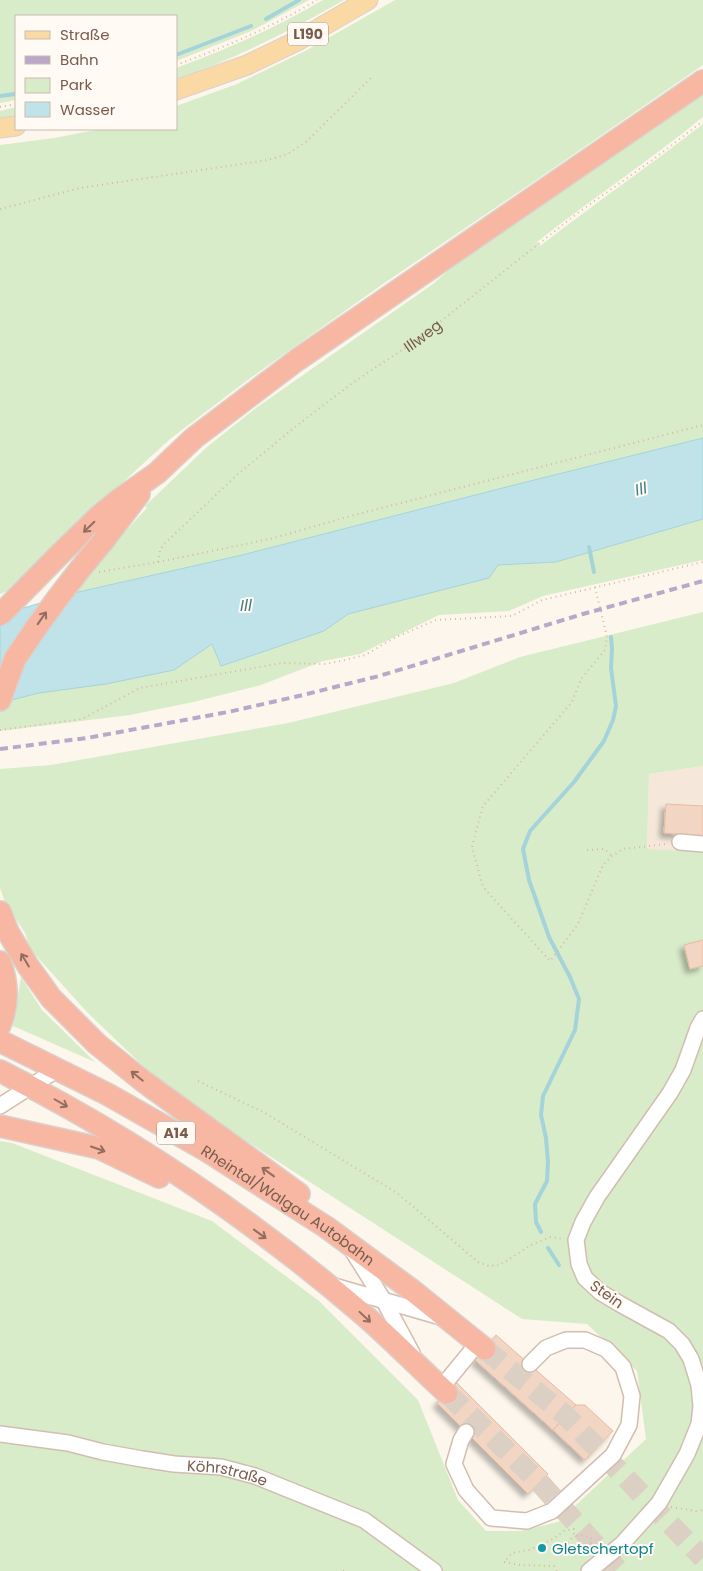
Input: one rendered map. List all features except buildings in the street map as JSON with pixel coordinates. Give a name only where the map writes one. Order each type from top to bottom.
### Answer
[{"type":"highway","points":[[0,615],[58,556],[113,505],[157,473],[194,438],[297,360],[703,81]]},
{"type":"highway","points":[[0,680],[72,578],[157,473]]},
{"type":"highway","points":[[0,700],[15,659]]},
{"type":"highway","points":[[0,912],[8,932],[28,966],[51,998],[98,1044],[143,1081],[308,1200],[326,1226]]},
{"type":"highway","points":[[0,962],[6,991],[5,1007],[0,1025]]},
{"type":"highway","name":"Rheintal/Walgau Autobahn","points":[[0,1041],[107,1094],[204,1149],[326,1226],[413,1291],[481,1346]]},
{"type":"highway","name":"A14","points":[[1,1072],[115,1135],[221,1205],[301,1264],[359,1311],[444,1391]]},
{"type":"highway","points":[[0,1126],[99,1148],[161,1178],[182,1191],[221,1205]]},
{"type":"main road","name":"L190","points":[[178,89],[247,64],[299,40],[368,0]]},
{"type":"main road","points":[[0,128],[15,126]]},
{"type":"street","points":[[680,842],[703,844]]},
{"type":"street","points":[[576,1240],[583,1222],[597,1197],[670,1093],[683,1070],[703,1019]]},
{"type":"street","points":[[0,1106],[58,1069]]},
{"type":"street","name":"Stein","points":[[576,1240],[579,1264],[585,1278],[600,1292],[669,1331],[682,1344],[691,1360],[699,1385],[701,1406],[699,1424],[687,1454],[659,1503]]},
{"type":"street","points":[[346,1242],[384,1301],[420,1368]]},
{"type":"street","points":[[325,1283],[448,1320]]},
{"type":"street","points":[[466,1432],[461,1440],[454,1464],[466,1490],[491,1518],[526,1521],[552,1510],[613,1455],[629,1425],[632,1396],[623,1367],[606,1349],[585,1340],[566,1340],[546,1348],[530,1364]]},
{"type":"street","points":[[444,1391],[481,1346]]},
{"type":"street","name":"Köhrstraße","points":[[0,1434],[68,1443],[103,1452],[174,1464],[221,1467],[255,1476],[364,1520],[434,1571]]},
{"type":"street","points":[[589,1571],[622,1544],[659,1503]]},
{"type":"path","points":[[178,64],[250,36],[317,0]]},
{"type":"path","points":[[0,209],[80,188],[280,157],[307,141],[372,77]]},
{"type":"path","points":[[0,107],[15,104]]},
{"type":"path","name":"Illweg","points":[[703,121],[579,212],[417,340],[325,404],[266,450],[163,545],[158,562],[270,539],[358,514],[703,425]]},
{"type":"path","points":[[0,730],[82,719],[140,688],[282,663],[324,664],[341,661],[365,655],[394,638],[436,620],[512,616],[542,600],[703,562]]},
{"type":"path","points":[[595,588],[607,637],[605,650],[581,679],[572,702],[483,806],[472,846],[483,887],[550,961],[578,924],[603,865],[612,856],[623,849],[680,842]]},
{"type":"path","points":[[587,850],[604,849],[612,856]]},
{"type":"path","points":[[198,1082],[265,1113],[397,1193],[478,1262],[489,1266],[500,1266],[531,1245],[550,1237],[576,1240]]},
{"type":"path","points":[[659,1503],[674,1508],[703,1510]]},
{"type":"path","points":[[557,1571],[554,1566],[520,1565],[504,1562],[512,1553],[529,1550],[553,1539],[564,1531],[574,1529],[574,1536]]},
{"type":"path","points":[[564,1546],[574,1536],[582,1535],[592,1539],[588,1554]]},
{"type":"shaded area","points":[[703,766],[703,852],[647,850],[649,774]]},
{"type":"green space","points":[[0,0],[309,0],[251,31],[178,60],[178,15],[15,15],[15,100],[0,103]]},
{"type":"green space","points":[[323,0],[344,0],[262,44],[220,63],[178,78],[178,67],[287,20]]},
{"type":"green space","points":[[395,0],[703,0],[703,65],[380,286],[249,379],[170,439],[8,591],[0,594],[0,145],[96,130],[178,130],[178,105],[237,84],[307,50]]},
{"type":"green space","points":[[703,93],[703,117],[537,242],[540,246],[703,124],[703,438],[242,555],[74,593],[114,543],[147,508],[145,506],[207,447],[256,408],[433,284],[462,258]]},
{"type":"green space","points":[[15,107],[15,117],[0,119],[0,111]]},
{"type":"green space","points":[[703,519],[703,560],[543,596],[509,611],[439,615],[360,654],[323,661],[261,685],[193,702],[130,715],[0,731],[0,703],[39,693],[174,670],[213,643],[221,666],[324,631],[348,614],[489,578],[497,565],[556,562]]},
{"type":"green space","points":[[703,612],[703,766],[649,774],[647,849],[703,852],[703,1571],[0,1571],[0,1141],[12,1143],[212,1221],[319,1301],[418,1400],[458,1500],[486,1531],[520,1531],[558,1522],[646,1439],[637,1371],[587,1324],[522,1319],[169,1091],[87,1012],[30,949],[25,933],[5,902],[0,888],[0,769],[51,765],[288,723],[454,683],[520,657]]},
{"type":"green space","points":[[21,977],[42,1010],[95,1062],[13,1026]]},
{"type":"water","name":"Ill","points":[[703,438],[703,519],[556,562],[498,565],[489,578],[348,614],[324,631],[221,666],[212,644],[174,670],[106,684],[39,693],[0,703],[0,615],[74,593],[242,555]]},
{"type":"waterway","points":[[266,19],[299,0]]},
{"type":"waterway","points":[[178,54],[251,26]]},
{"type":"waterway","points":[[0,96],[15,94]]},
{"type":"waterway","points":[[589,547],[594,572]]},
{"type":"waterway","points":[[541,1232],[536,1222],[535,1204],[547,1181],[546,1138],[541,1115],[543,1096],[575,1030],[579,999],[549,937],[529,880],[523,849],[530,831],[574,782],[604,741],[613,720],[616,706],[611,668],[611,637]]},
{"type":"waterway","points":[[548,1248],[559,1265]]},
{"type":"tunnel","points":[[485,1349],[566,1416],[703,1558]]},
{"type":"tunnel","points":[[447,1393],[540,1483],[619,1571]]},
{"type":"railway","points":[[0,749],[87,738],[228,712],[303,695],[379,676],[583,614],[703,581]]},
{"type":"place","name":"Gletschertopf","points":[[542,1548]]}]
